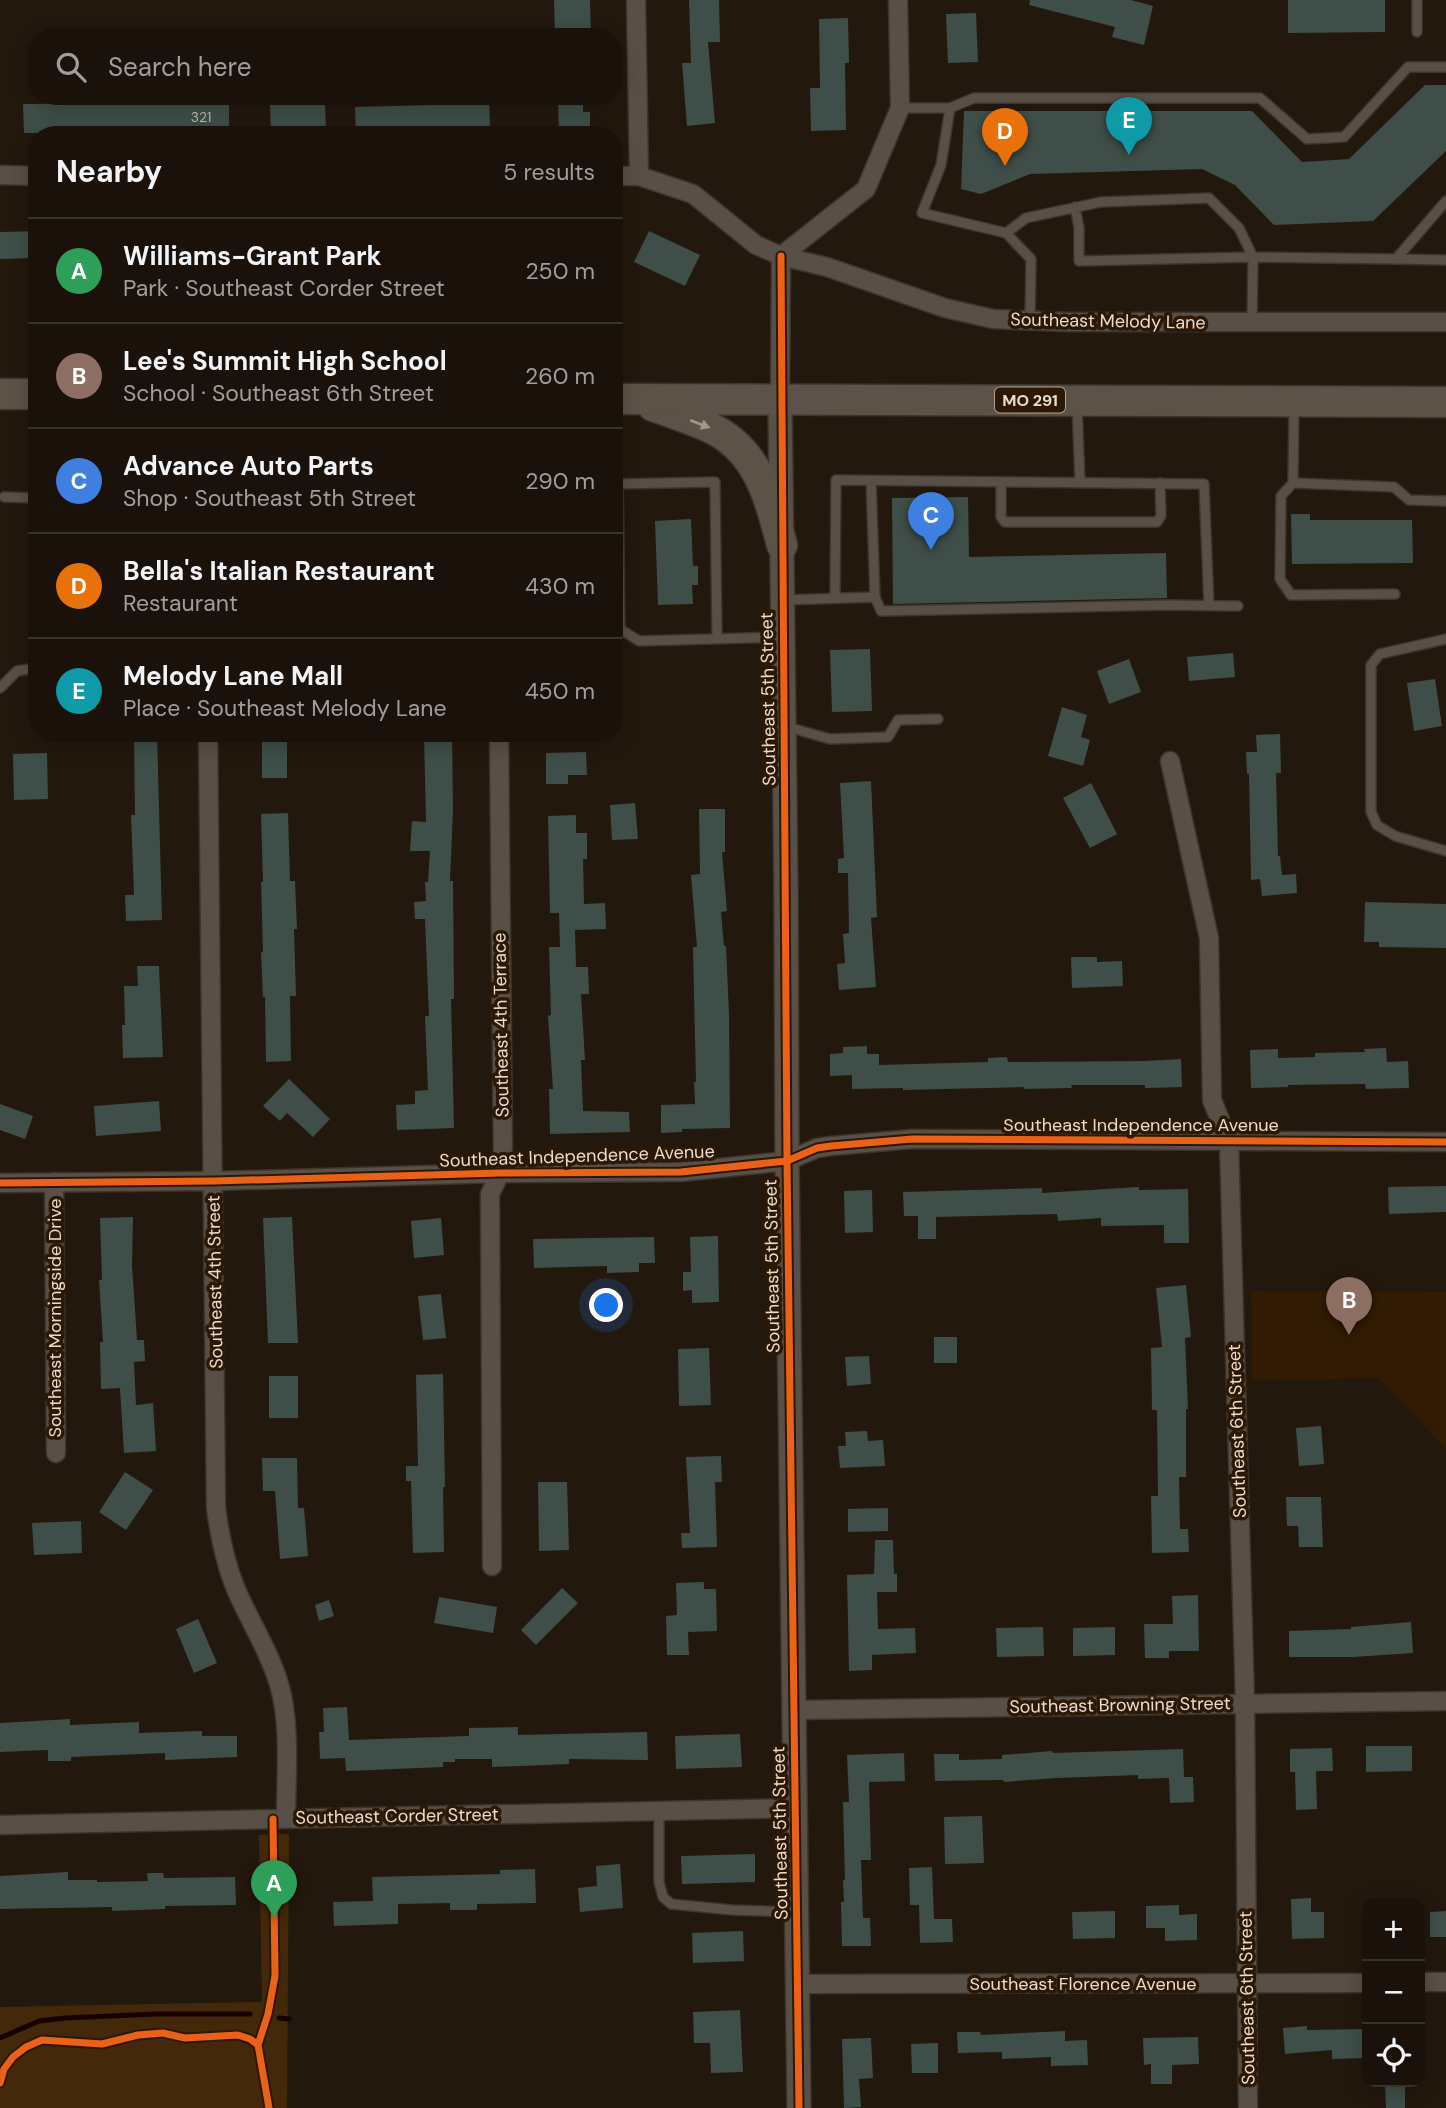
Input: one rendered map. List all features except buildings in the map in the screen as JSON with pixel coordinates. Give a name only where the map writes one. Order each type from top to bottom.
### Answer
[{"type":"main road","points":[[0,394],[28,394]]},
{"type":"main road","name":"MO 291","points":[[625,399],[1446,402]]},
{"type":"main road","points":[[625,399],[713,429],[741,448],[762,480],[782,545]]},
{"type":"street","points":[[636,0],[639,176]]},
{"type":"street","points":[[623,176],[639,176],[693,194],[756,245],[780,256],[866,189],[900,108],[898,0]]},
{"type":"street","points":[[0,175],[28,176]]},
{"type":"street","name":"Southeast Melody Lane","points":[[780,256],[827,267],[971,315],[993,319],[1446,322]]},
{"type":"street","name":"Southeast 5th Street","points":[[780,256],[787,1161],[799,2108]]},
{"type":"street","name":"Southeast 4th Street","points":[[208,742],[216,1508],[231,1578],[271,1661],[280,1687],[285,1719],[286,1818]]},
{"type":"street","name":"Southeast 4th Terrace","points":[[492,1566],[490,1194],[500,1174],[503,1157],[499,742]]},
{"type":"street","name":"Southeast 6th Street","points":[[1170,761],[1209,938],[1212,1100],[1229,1142],[1245,1702],[1248,2108]]},
{"type":"street","name":"Southeast Independence Avenue","points":[[0,1183],[681,1172],[787,1161],[817,1148],[912,1139],[1446,1142]]},
{"type":"street","name":"Southeast Morningside Drive","points":[[54,1182],[56,1453]]},
{"type":"street","name":"Southeast Browning Street","points":[[794,1710],[1446,1701]]},
{"type":"street","name":"Southeast Corder Street","points":[[0,1825],[795,1808]]},
{"type":"street","points":[[1425,1982],[1446,1982]]},
{"type":"street","name":"Southeast Florence Avenue","points":[[798,1984],[1362,1983]]},
{"type":"lane","points":[[1417,0],[1417,32]]},
{"type":"lane","points":[[900,108],[950,108],[974,98],[1260,98],[1307,139],[1344,137],[1408,67],[1446,67]]},
{"type":"lane","points":[[950,108],[941,165],[922,213],[1006,233],[1031,258],[1030,321]]},
{"type":"lane","points":[[1006,233],[1026,218],[1101,202],[1209,198],[1239,228],[1253,257],[1252,322]]},
{"type":"lane","points":[[1396,259],[1446,201]]},
{"type":"lane","points":[[1075,208],[1079,228],[1079,261],[1253,257],[1446,260]]},
{"type":"lane","points":[[1077,400],[1080,482]]},
{"type":"lane","points":[[1294,401],[1293,483],[1281,496],[1280,579],[1291,595],[1395,594]]},
{"type":"lane","points":[[835,598],[836,480],[1160,483],[1204,484],[1209,606]]},
{"type":"lane","points":[[871,481],[875,597],[881,611],[1238,606]]},
{"type":"lane","points":[[623,484],[715,482],[717,638]]},
{"type":"lane","points":[[1001,482],[1001,517],[1005,522],[1157,522],[1161,516],[1160,483]]},
{"type":"lane","points":[[1293,483],[1394,487],[1409,500],[1446,502]]},
{"type":"lane","points":[[4,497],[28,498]]},
{"type":"lane","points":[[783,600],[875,597]]},
{"type":"lane","points":[[623,632],[639,641],[782,637]]},
{"type":"lane","points":[[1446,639],[1380,654],[1371,665],[1371,812],[1377,825],[1395,836],[1446,851]]},
{"type":"lane","points":[[0,688],[17,671],[28,669]]},
{"type":"lane","points":[[783,726],[830,739],[888,737],[898,720],[938,719]]},
{"type":"lane","points":[[659,1811],[659,1882],[663,1897],[671,1904],[732,1910],[797,1912]]},
{"type":"shaded area","points":[[1251,1291],[1446,1292],[1446,1449],[1379,1378],[1252,1381]]},
{"type":"shaded area","points":[[289,1834],[287,2108],[0,2108],[0,2007],[262,2002],[259,1835]]},
{"type":"waterway","points":[[0,2038],[39,2021],[65,2018],[250,2014]]},
{"type":"waterway","points":[[279,2018],[289,2019]]},
{"type":"cycle path","points":[[781,256],[787,1161],[799,2108]]},
{"type":"cycle path","points":[[0,1183],[681,1172],[787,1161],[817,1148],[912,1139],[1446,1142]]},
{"type":"cycle path","points":[[269,2108],[258,2045],[268,2014],[275,1976],[273,1819]]},
{"type":"cycle path","points":[[0,2083],[4,2069],[13,2057],[42,2040],[102,2044],[138,2035],[163,2033],[185,2038],[238,2035],[258,2045]]},
{"type":"place","name":"Melody Lane Mall","points":[[1129,155]]},
{"type":"place","name":"Bella's Italian Restaurant","points":[[1005,166]]},
{"type":"place","name":"Advance Auto Parts","points":[[931,550]]},
{"type":"place","name":"Lee's Summit High School","points":[[1349,1335]]},
{"type":"place","name":"Williams-Grant Park","points":[[274,1918]]}]
